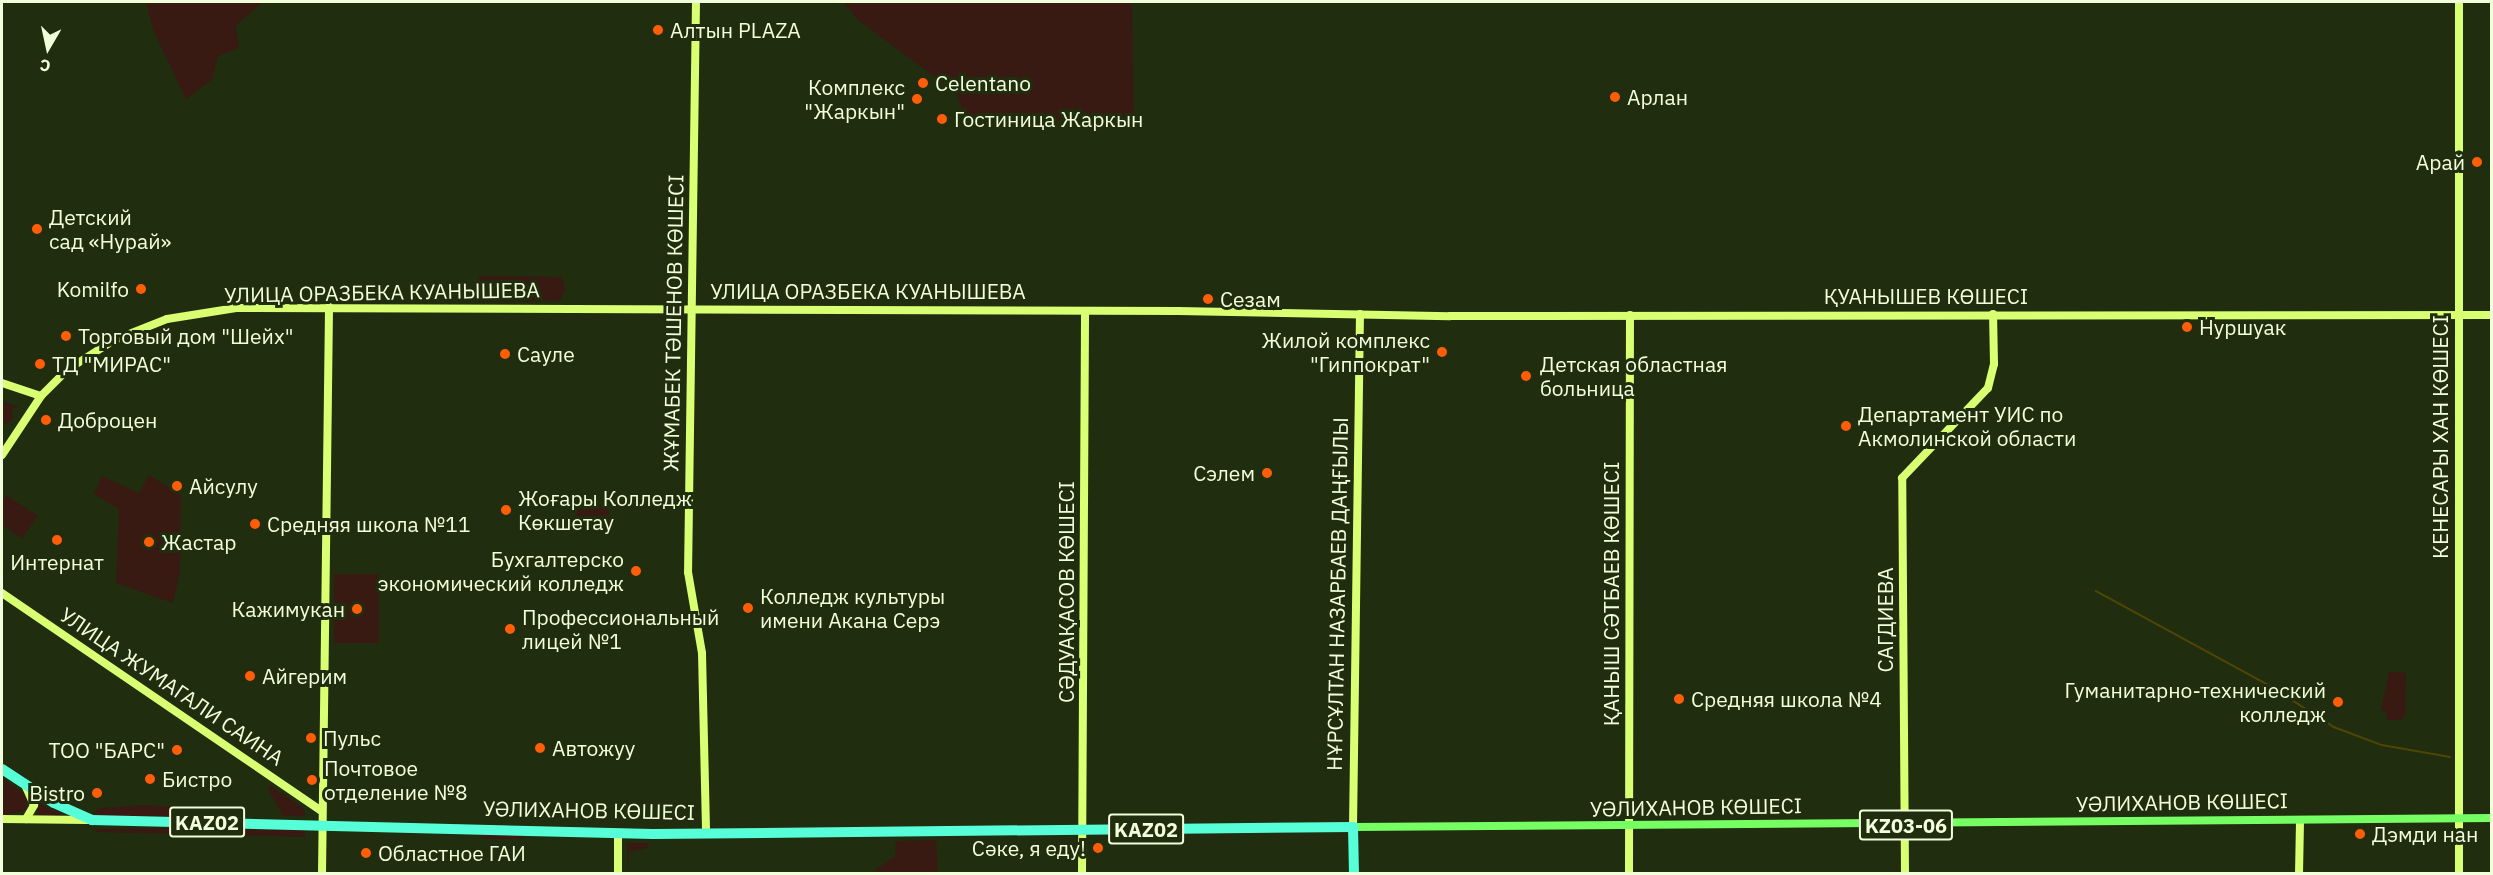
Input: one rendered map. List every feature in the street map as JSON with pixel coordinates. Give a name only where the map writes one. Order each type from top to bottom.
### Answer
[{"type":"highway","name":"УӘЛИХАНОВ КӨШЕСІ","points":[[2,769],[25,785],[92,820],[323,823],[618,833],[706,828],[797,831],[938,831],[1353,827]]},
{"type":"highway","name":"НҰРСҰЛТАН НАЗАРБАЕВ ДАҢҒЫЛЫ","points":[[1353,827],[1354,873]]},
{"type":"highway","name":"KАZ02","points":[[706,828],[938,831]]},
{"type":"main road","name":"УӘЛИХАНОВ КӨШЕСІ","points":[[1353,827],[1629,828],[2492,818]]},
{"type":"street","name":"ЖҰМАБЕК ТӘШЕНОВ КӨШЕСІ","points":[[696,2],[688,572],[702,653],[706,828]]},
{"type":"street","name":"КЕНЕСАРЫ ХАН КӨШЕСІ","points":[[2459,2],[2459,873]]},
{"type":"street","name":"УЛИЦА ОРАЗБЕКА КУАНЫШЕВА","points":[[2,455],[41,396],[68,370],[114,340],[167,319],[236,308],[692,308],[1360,314]]},
{"type":"street","points":[[322,873],[329,308]]},
{"type":"street","name":"СӘДУАҚАСОВ КӨШЕСІ","points":[[1082,873],[1085,311]]},
{"type":"street","name":"ҚУАНЫШЕВ КӨШЕСІ","points":[[1360,314],[2492,315]]},
{"type":"street","name":"НҰРСҰЛТАН НАЗАРБАЕВ ДАҢҒЫЛЫ","points":[[1353,827],[1360,314]]},
{"type":"street","name":"САГДИЕВА","points":[[1905,873],[1902,478],[1980,397],[1993,372],[1994,314]]},
{"type":"street","name":"ҚАНЫШ СӘТБАЕВ КӨШЕСІ","points":[[1629,873],[1630,315]]},
{"type":"street","points":[[2,383],[41,396]]},
{"type":"street","name":"УЛИЦА ЖУМАГАЛИ САИНА","points":[[2,593],[322,811]]},
{"type":"street","points":[[25,785],[34,804],[26,819]]},
{"type":"street","name":"УӘЛИХАНОВ КӨШЕСІ","points":[[2,819],[92,820]]},
{"type":"street","points":[[2299,873],[2300,820]]},
{"type":"street","points":[[618,833],[618,873]]},
{"type":"shaded area","points":[[146,2],[263,2],[236,25],[239,48],[218,56],[212,80],[186,99],[153,30]]},
{"type":"shaded area","points":[[843,2],[1132,2],[1134,120],[966,120],[956,93],[857,19]]},
{"type":"shaded area","points":[[479,276],[562,277],[565,290],[560,301],[478,302]]},
{"type":"shaded area","points":[[2,401],[19,407],[12,408],[13,419],[2,426]]},
{"type":"shaded area","name":"Жастар","points":[[149,475],[181,495],[180,571],[173,603],[116,583],[119,509],[94,494],[102,476],[139,493]]},
{"type":"shaded area","points":[[6,495],[38,516],[22,538],[2,525],[2,502]]},
{"type":"shaded area","points":[[576,503],[609,504],[608,523],[575,522]]},
{"type":"shaded area","name":"Кажимукан","points":[[334,574],[379,574],[379,643],[334,643]]},
{"type":"shaded area","points":[[2389,672],[2406,673],[2405,715],[2401,720],[2387,720],[2386,712],[2381,710]]},
{"type":"shaded area","points":[[2,778],[27,795],[27,810],[2,816]]},
{"type":"shaded area","points":[[270,785],[304,809],[305,816],[283,816],[268,789]]},
{"type":"shaded area","points":[[38,802],[63,816],[37,815]]},
{"type":"shaded area","points":[[144,805],[200,808],[195,817],[98,816],[84,810],[93,813],[100,808]]},
{"type":"shaded area","points":[[267,827],[305,829],[305,837],[94,832],[98,829]]},
{"type":"shaded area","points":[[482,833],[521,835],[523,839],[480,839]]},
{"type":"shaded area","points":[[936,840],[938,873],[871,873],[895,856],[896,841]]},
{"type":"shaded area","points":[[627,843],[649,843],[647,848],[629,852],[628,873]]},
{"type":"waterway","points":[[2096,591],[2272,687],[2334,727],[2382,745],[2450,757]]},
{"type":"place","name":"Алтын PLAZA","points":[[658,30]]},
{"type":"place","name":"Celentano","points":[[923,83]]},
{"type":"place","name":"Арлан","points":[[1615,97]]},
{"type":"place","name":"Комплекс \"Жаркын\"","points":[[917,99]]},
{"type":"place","name":"Гостиница Жаркын","points":[[942,119]]},
{"type":"place","name":"Арай","points":[[2477,162]]},
{"type":"place","name":"Детский сад «Нурай»","points":[[37,229]]},
{"type":"place","name":"Komilfo","points":[[141,289]]},
{"type":"place","name":"Сезам","points":[[1208,299]]},
{"type":"place","name":"Нуршуак","points":[[2187,327]]},
{"type":"place","name":"Торговый дом \"Шейх\"","points":[[66,336]]},
{"type":"place","name":"Жилой комплекс \"Гиппократ\"","points":[[1442,352]]},
{"type":"place","name":"Сауле","points":[[505,354]]},
{"type":"place","name":"ТД \"МИРАС\"","points":[[40,364]]},
{"type":"place","name":"Детская областная больница","points":[[1526,376]]},
{"type":"place","name":"Доброцен","points":[[46,420]]},
{"type":"place","name":"Департамент УИС по Акмолинской области","points":[[1846,426]]},
{"type":"place","name":"Сэлем","points":[[1267,473]]},
{"type":"place","name":"Айсулу","points":[[177,486]]},
{"type":"place","name":"Жоғары Колледж Көкшетау","points":[[506,510]]},
{"type":"place","name":"Средняя школа №11","points":[[255,524]]},
{"type":"place","name":"Интернат","points":[[57,540]]},
{"type":"place","name":"Жастар","points":[[149,542]]},
{"type":"place","name":"Бухгалтерско экономический колледж","points":[[636,571]]},
{"type":"place","name":"Колледж культуры имени Акана Серэ","points":[[748,608]]},
{"type":"place","name":"Кажимукан","points":[[357,609]]},
{"type":"place","name":"Профессиональный лицей №1","points":[[510,629]]},
{"type":"place","name":"Айгерим","points":[[250,676]]},
{"type":"place","name":"Средняя школа №4","points":[[1679,699]]},
{"type":"place","name":"Гуманитарно-технический колледж","points":[[2338,702]]},
{"type":"place","name":"Пульс","points":[[311,738]]},
{"type":"place","name":"Автожуу","points":[[540,748]]},
{"type":"place","name":"ТОО \"БАРС\"","points":[[177,750]]},
{"type":"place","name":"Бистро","points":[[150,779]]},
{"type":"place","name":"Почтовое отделение №8","points":[[312,780]]},
{"type":"place","name":"Bistro","points":[[97,793]]},
{"type":"place","name":"Дэмди нан","points":[[2360,834]]},
{"type":"place","name":"Сәке, я еду!","points":[[1098,848]]},
{"type":"place","name":"Областное ГАИ","points":[[366,853]]}]
